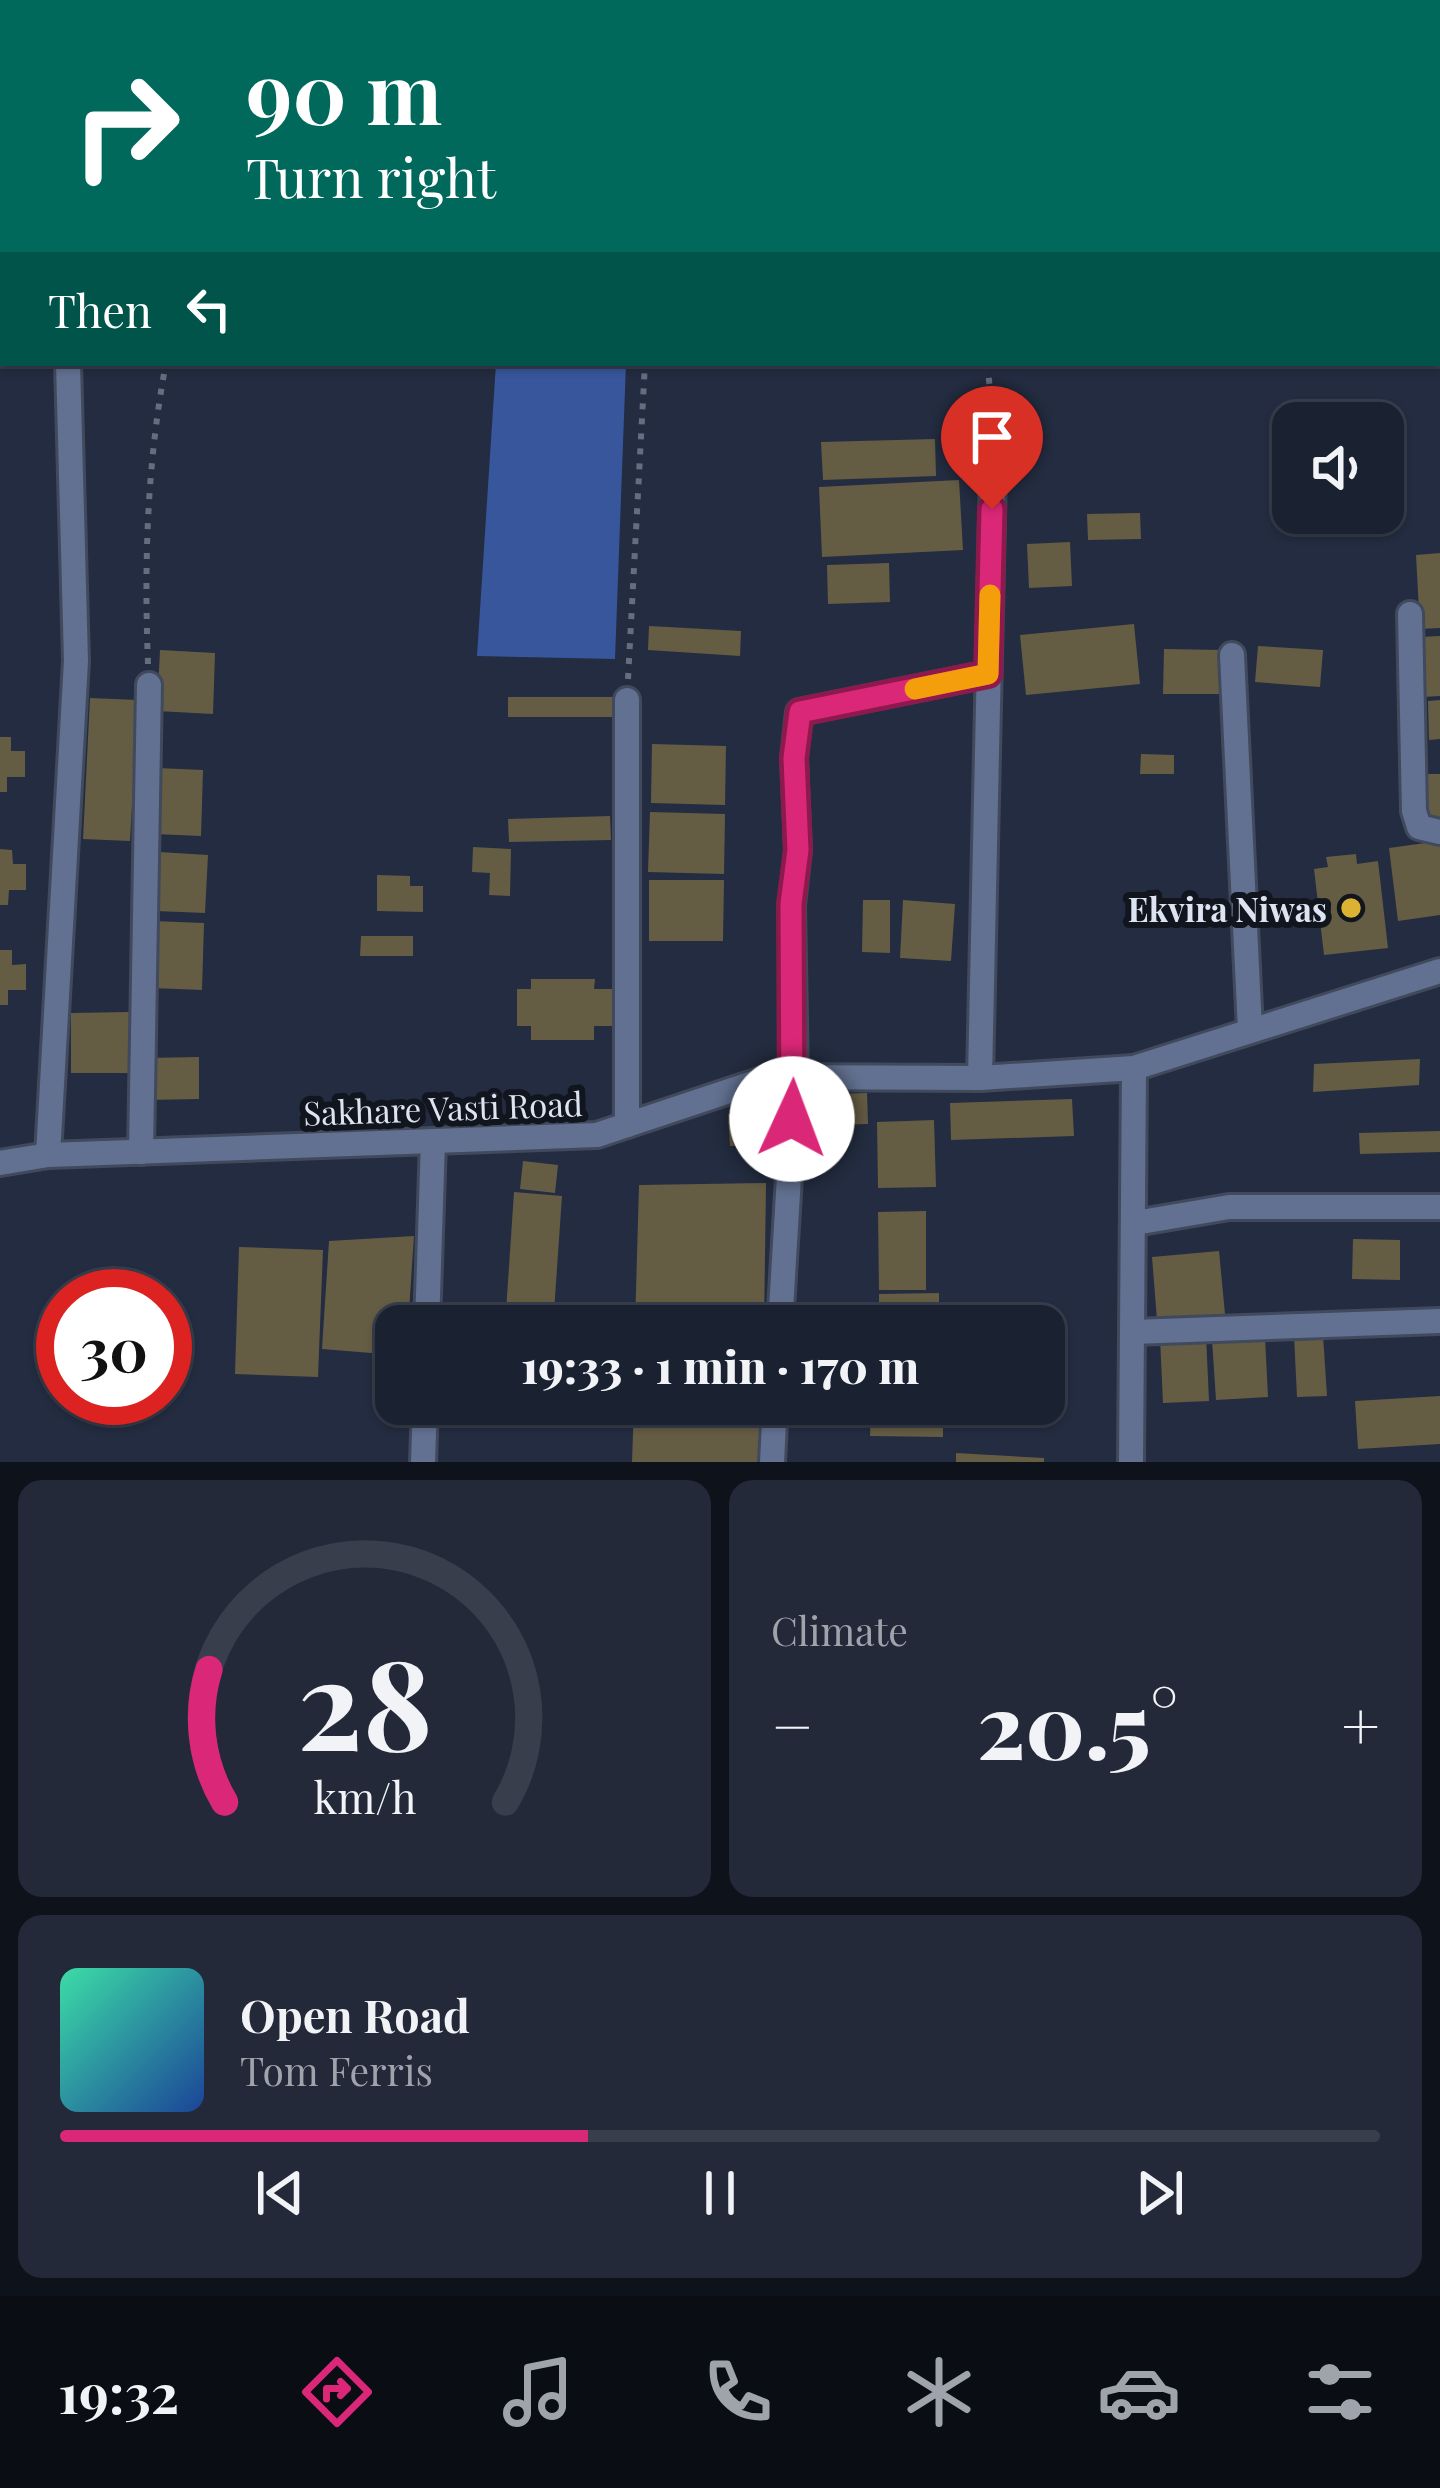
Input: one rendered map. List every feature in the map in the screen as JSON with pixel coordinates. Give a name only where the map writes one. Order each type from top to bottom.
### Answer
[{"type":"street","points":[[48,1155],[76,661],[68,366]]},
{"type":"street","points":[[980,1078],[994,428]]},
{"type":"street","points":[[1410,614],[1414,811],[1419,827],[1440,832]]},
{"type":"street","points":[[1232,655],[1250,1030]]},
{"type":"street","points":[[781,1305],[794,1077],[791,904],[798,850],[794,758],[800,712],[988,674]]},
{"type":"street","points":[[141,1152],[149,685]]},
{"type":"street","points":[[627,700],[627,1125]]},
{"type":"street","name":"Sakhare Vasti Road","points":[[0,1163],[48,1155],[597,1135],[771,1077],[980,1078],[1134,1068],[1440,971]]},
{"type":"street","points":[[1131,1462],[1134,1068]]},
{"type":"street","points":[[429,1305],[433,1141]]},
{"type":"street","points":[[1135,1223],[1229,1207],[1440,1207]]},
{"type":"street","points":[[1133,1332],[1440,1321]]},
{"type":"street","points":[[423,1462],[424,1425]]},
{"type":"street","points":[[772,1462],[775,1425]]},
{"type":"path","points":[[149,685],[145,594],[151,445],[165,366]]},
{"type":"path","points":[[627,700],[645,366]]},
{"type":"path","points":[[987,366],[994,428]]},
{"type":"shaded area","points":[[496,366],[626,366],[615,659],[477,656]]},
{"type":"building","points":[[935,439],[936,476],[823,480],[821,442]]},
{"type":"building","points":[[959,480],[963,550],[822,557],[819,487]]},
{"type":"building","points":[[1140,513],[1141,539],[1088,540],[1087,514]]},
{"type":"building","points":[[1070,542],[1072,586],[1029,588],[1027,544]]},
{"type":"building","points":[[1440,553],[1440,628],[1420,629],[1416,555]]},
{"type":"building","points":[[889,563],[890,602],[828,604],[827,565]]},
{"type":"building","points":[[1134,624],[1140,684],[1026,695],[1020,635]]},
{"type":"building","points":[[649,626],[741,631],[740,656],[648,650]]},
{"type":"building","points":[[1440,636],[1440,696],[1423,697],[1420,637]]},
{"type":"building","points":[[1258,646],[1323,650],[1320,687],[1255,682]]},
{"type":"building","points":[[1164,649],[1222,650],[1221,694],[1163,694]]},
{"type":"building","points":[[160,650],[215,653],[213,714],[157,711]]},
{"type":"building","points":[[508,697],[614,697],[614,717],[508,717]]},
{"type":"building","points":[[90,698],[138,700],[130,841],[83,839]]},
{"type":"building","points":[[1440,700],[1440,739],[1429,740],[1428,701]]},
{"type":"building","points":[[0,737],[11,737],[11,751],[25,751],[25,777],[7,777],[7,792],[0,792]]},
{"type":"building","points":[[652,744],[726,746],[725,805],[651,803]]},
{"type":"building","points":[[1141,754],[1174,755],[1174,774],[1140,774]]},
{"type":"building","points":[[157,768],[203,770],[201,836],[154,834]]},
{"type":"building","points":[[1426,774],[1440,774],[1440,821],[1426,821]]},
{"type":"building","points":[[650,812],[725,814],[724,874],[648,872]]},
{"type":"building","points":[[610,816],[611,840],[509,842],[508,819]]},
{"type":"building","points":[[1440,841],[1440,915],[1398,921],[1389,848]]},
{"type":"building","points":[[473,847],[511,849],[510,896],[489,895],[490,873],[472,872]]},
{"type":"building","points":[[0,849],[12,850],[13,864],[26,864],[26,890],[9,890],[8,905],[0,905]]},
{"type":"building","points":[[159,852],[208,855],[205,913],[156,911]]},
{"type":"building","name":"Ekvira Niwas","points":[[1356,854],[1357,864],[1378,861],[1388,948],[1324,955],[1314,869],[1328,867],[1326,857]]},
{"type":"building","points":[[377,875],[410,876],[410,886],[423,886],[423,912],[377,911]]},
{"type":"building","points":[[649,880],[724,880],[723,941],[649,941]]},
{"type":"building","points":[[863,900],[890,900],[890,953],[862,952]]},
{"type":"building","points":[[903,900],[955,904],[951,961],[900,958]]},
{"type":"building","points":[[153,921],[204,923],[202,990],[152,988]]},
{"type":"building","points":[[361,936],[413,936],[413,956],[360,956]]},
{"type":"building","points":[[0,950],[12,950],[12,965],[26,964],[26,990],[8,990],[8,1005],[0,1005]]},
{"type":"building","points":[[531,979],[595,979],[594,989],[613,989],[613,1026],[594,1026],[594,1040],[531,1040],[531,1026],[517,1026],[517,989],[531,989]]},
{"type":"building","points":[[129,1012],[130,1073],[71,1073],[71,1013]]},
{"type":"building","points":[[199,1057],[199,1099],[147,1100],[146,1058]]},
{"type":"building","points":[[1420,1059],[1419,1085],[1313,1092],[1314,1064]]},
{"type":"building","points":[[867,1093],[868,1124],[801,1126],[800,1095]]},
{"type":"building","points":[[1072,1099],[1074,1136],[951,1140],[950,1103]]},
{"type":"building","points":[[744,1100],[759,1100],[760,1116],[772,1116],[773,1145],[730,1146],[728,1114],[734,1114],[734,1105],[744,1105]]},
{"type":"building","points":[[934,1120],[936,1187],[878,1188],[877,1122]]},
{"type":"building","points":[[1440,1131],[1440,1152],[1360,1154],[1359,1133]]},
{"type":"building","points":[[523,1161],[558,1165],[555,1193],[520,1189]]},
{"type":"building","points":[[766,1183],[764,1305],[636,1305],[639,1185]]},
{"type":"building","points":[[514,1192],[562,1196],[554,1305],[506,1305]]},
{"type":"building","points":[[926,1211],[926,1290],[879,1290],[878,1212]]},
{"type":"building","points":[[414,1236],[409,1305],[375,1305],[375,1353],[322,1349],[329,1241]]},
{"type":"building","points":[[1353,1239],[1400,1240],[1400,1280],[1352,1279]]},
{"type":"building","points":[[239,1247],[323,1250],[318,1377],[235,1374]]},
{"type":"building","points":[[1219,1251],[1225,1314],[1157,1320],[1152,1257]]},
{"type":"building","points":[[939,1293],[939,1305],[879,1305],[879,1294]]},
{"type":"building","points":[[1206,1335],[1209,1401],[1163,1403],[1160,1338]]},
{"type":"building","points":[[1323,1335],[1327,1396],[1297,1397],[1294,1336]]},
{"type":"building","points":[[1265,1337],[1268,1397],[1216,1400],[1212,1340]]},
{"type":"building","points":[[1440,1396],[1440,1444],[1358,1449],[1355,1401]]},
{"type":"building","points":[[633,1425],[763,1425],[762,1462],[632,1462]]},
{"type":"building","points":[[870,1425],[943,1425],[943,1437],[870,1436]]},
{"type":"building","points":[[956,1453],[1044,1458],[1044,1462],[956,1462]]},
{"type":"slow traffic","points":[[915,689],[988,674],[990,595]]},
{"type":"place","name":"Ekvira Niwas","points":[[1351,908]]},
{"type":"route","points":[[792,1119],[791,904],[798,850],[794,758],[800,712],[988,674],[992,509]]}]
